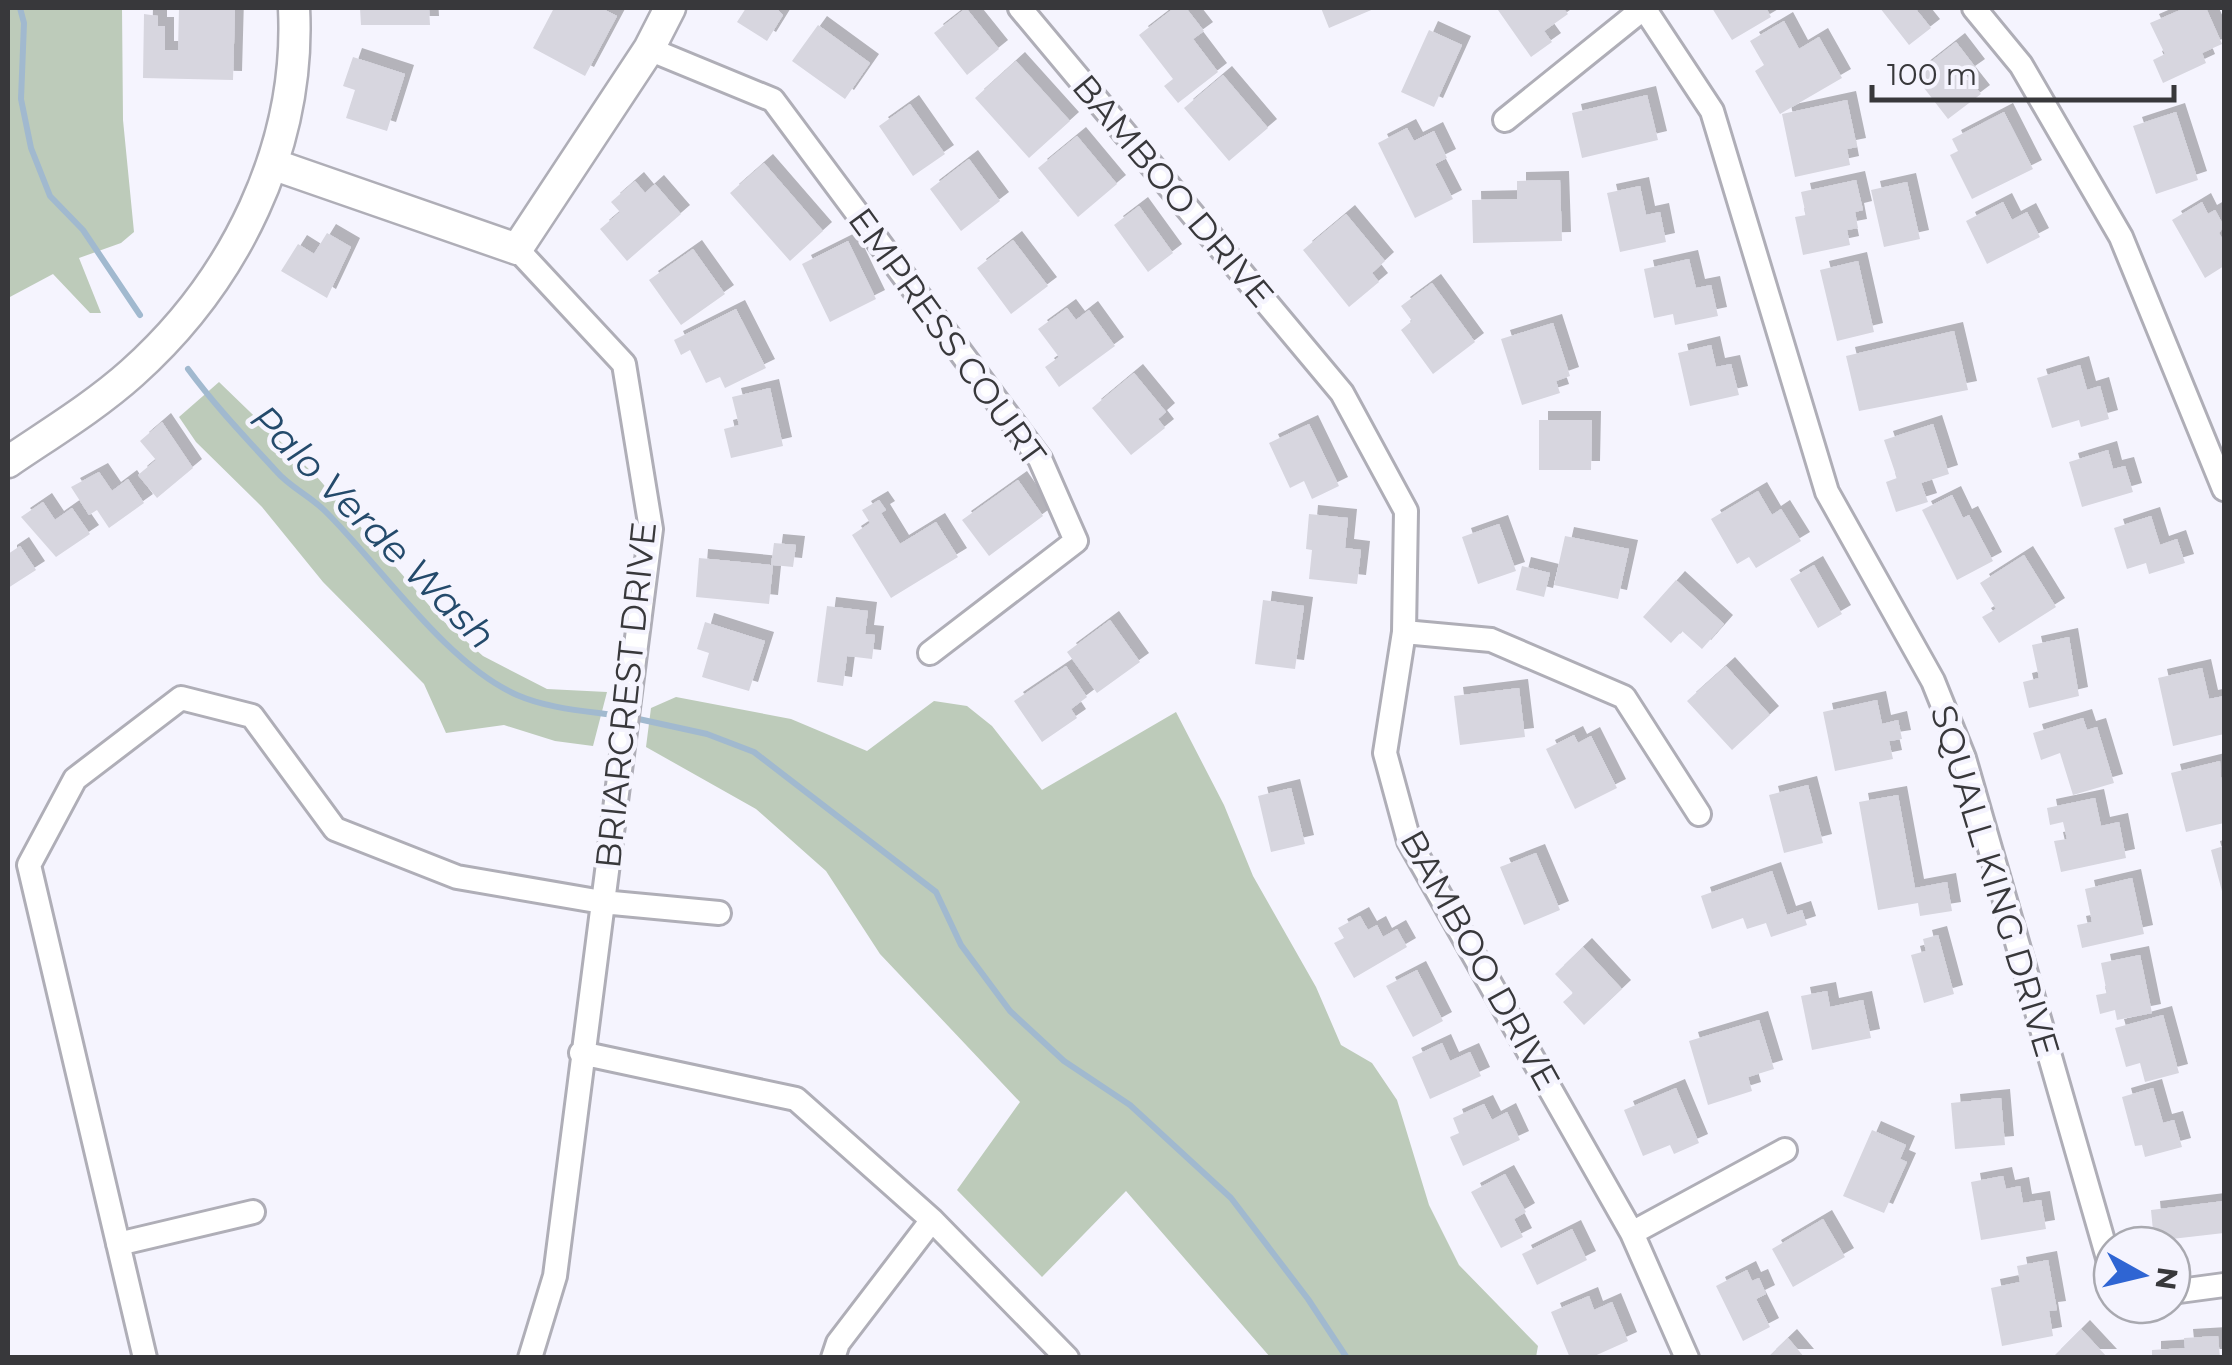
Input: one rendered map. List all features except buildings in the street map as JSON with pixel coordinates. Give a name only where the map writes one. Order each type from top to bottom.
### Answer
[{"type":"street","points":[[8,462],[113,389],[187,314],[240,238],[274,165],[294,46],[294,8]]},
{"type":"street","points":[[517,249],[650,48],[670,8]]},
{"type":"street","name":"BAMBOO DRIVE","points":[[1020,8],[1342,393],[1406,511],[1404,632],[1385,754],[1409,842],[1632,1233],[1687,1358]]},
{"type":"street","points":[[1505,120],[1644,8]]},
{"type":"street","name":"SQUALL KING DRIVE","points":[[1644,8],[1712,111],[1828,492],[1925,666],[1964,758],[2098,1225]]},
{"type":"street","points":[[1974,8],[2021,65],[2121,236],[2224,489]]},
{"type":"street","name":"EMPRESS COURT","points":[[650,48],[773,100],[1040,460],[1076,541],[930,653]]},
{"type":"street","name":"BRIARCREST DRIVE","points":[[274,165],[517,249],[624,364],[651,529],[555,1276],[530,1358]]},
{"type":"street","points":[[1404,632],[1491,640],[1624,697],[1699,814]]},
{"type":"street","points":[[146,1358],[29,864],[75,779],[181,698],[252,716],[335,829],[457,876],[602,902]]},
{"type":"street","name":"BRIARCREST DRIVE","points":[[602,902],[719,912]]},
{"type":"street","points":[[581,1053],[796,1099],[932,1220],[1067,1358]]},
{"type":"street","points":[[1632,1233],[1785,1150]]},
{"type":"street","points":[[118,1244],[253,1212]]},
{"type":"street","points":[[833,1358],[838,1343],[932,1220]]},
{"type":"street","points":[[2192,1290],[2224,1286]]},
{"type":"green space","points":[[8,8],[122,8],[123,120],[134,232],[121,243],[79,258],[101,313],[90,313],[53,274],[8,298]]},
{"type":"green space","points":[[219,382],[317,477],[441,619],[483,656],[547,689],[607,692],[593,746],[555,741],[504,725],[446,733],[424,684],[323,582],[262,507],[196,442],[179,417]]},
{"type":"green space","points":[[676,697],[791,719],[867,751],[934,701],[967,706],[992,726],[1042,790],[1176,712],[1224,805],[1253,876],[1316,987],[1341,1045],[1372,1063],[1397,1100],[1429,1205],[1459,1265],[1538,1346],[1536,1357],[1270,1357],[1126,1191],[1042,1277],[957,1190],[1020,1102],[880,954],[826,871],[756,809],[646,747],[651,708]]},
{"type":"waterway","name":"Palo Verde Wash","points":[[20,8],[24,23],[21,99],[31,148],[50,196],[83,230],[140,315]]},
{"type":"waterway","name":"Palo Verde Wash","points":[[188,369],[277,472],[325,511],[415,612],[465,661],[529,700],[621,716]]},
{"type":"waterway","name":"Palo Verde Wash","points":[[634,718],[707,734],[754,752],[936,892],[961,945],[1010,1011],[1064,1061],[1130,1105],[1231,1198],[1308,1299],[1347,1358]]}]
